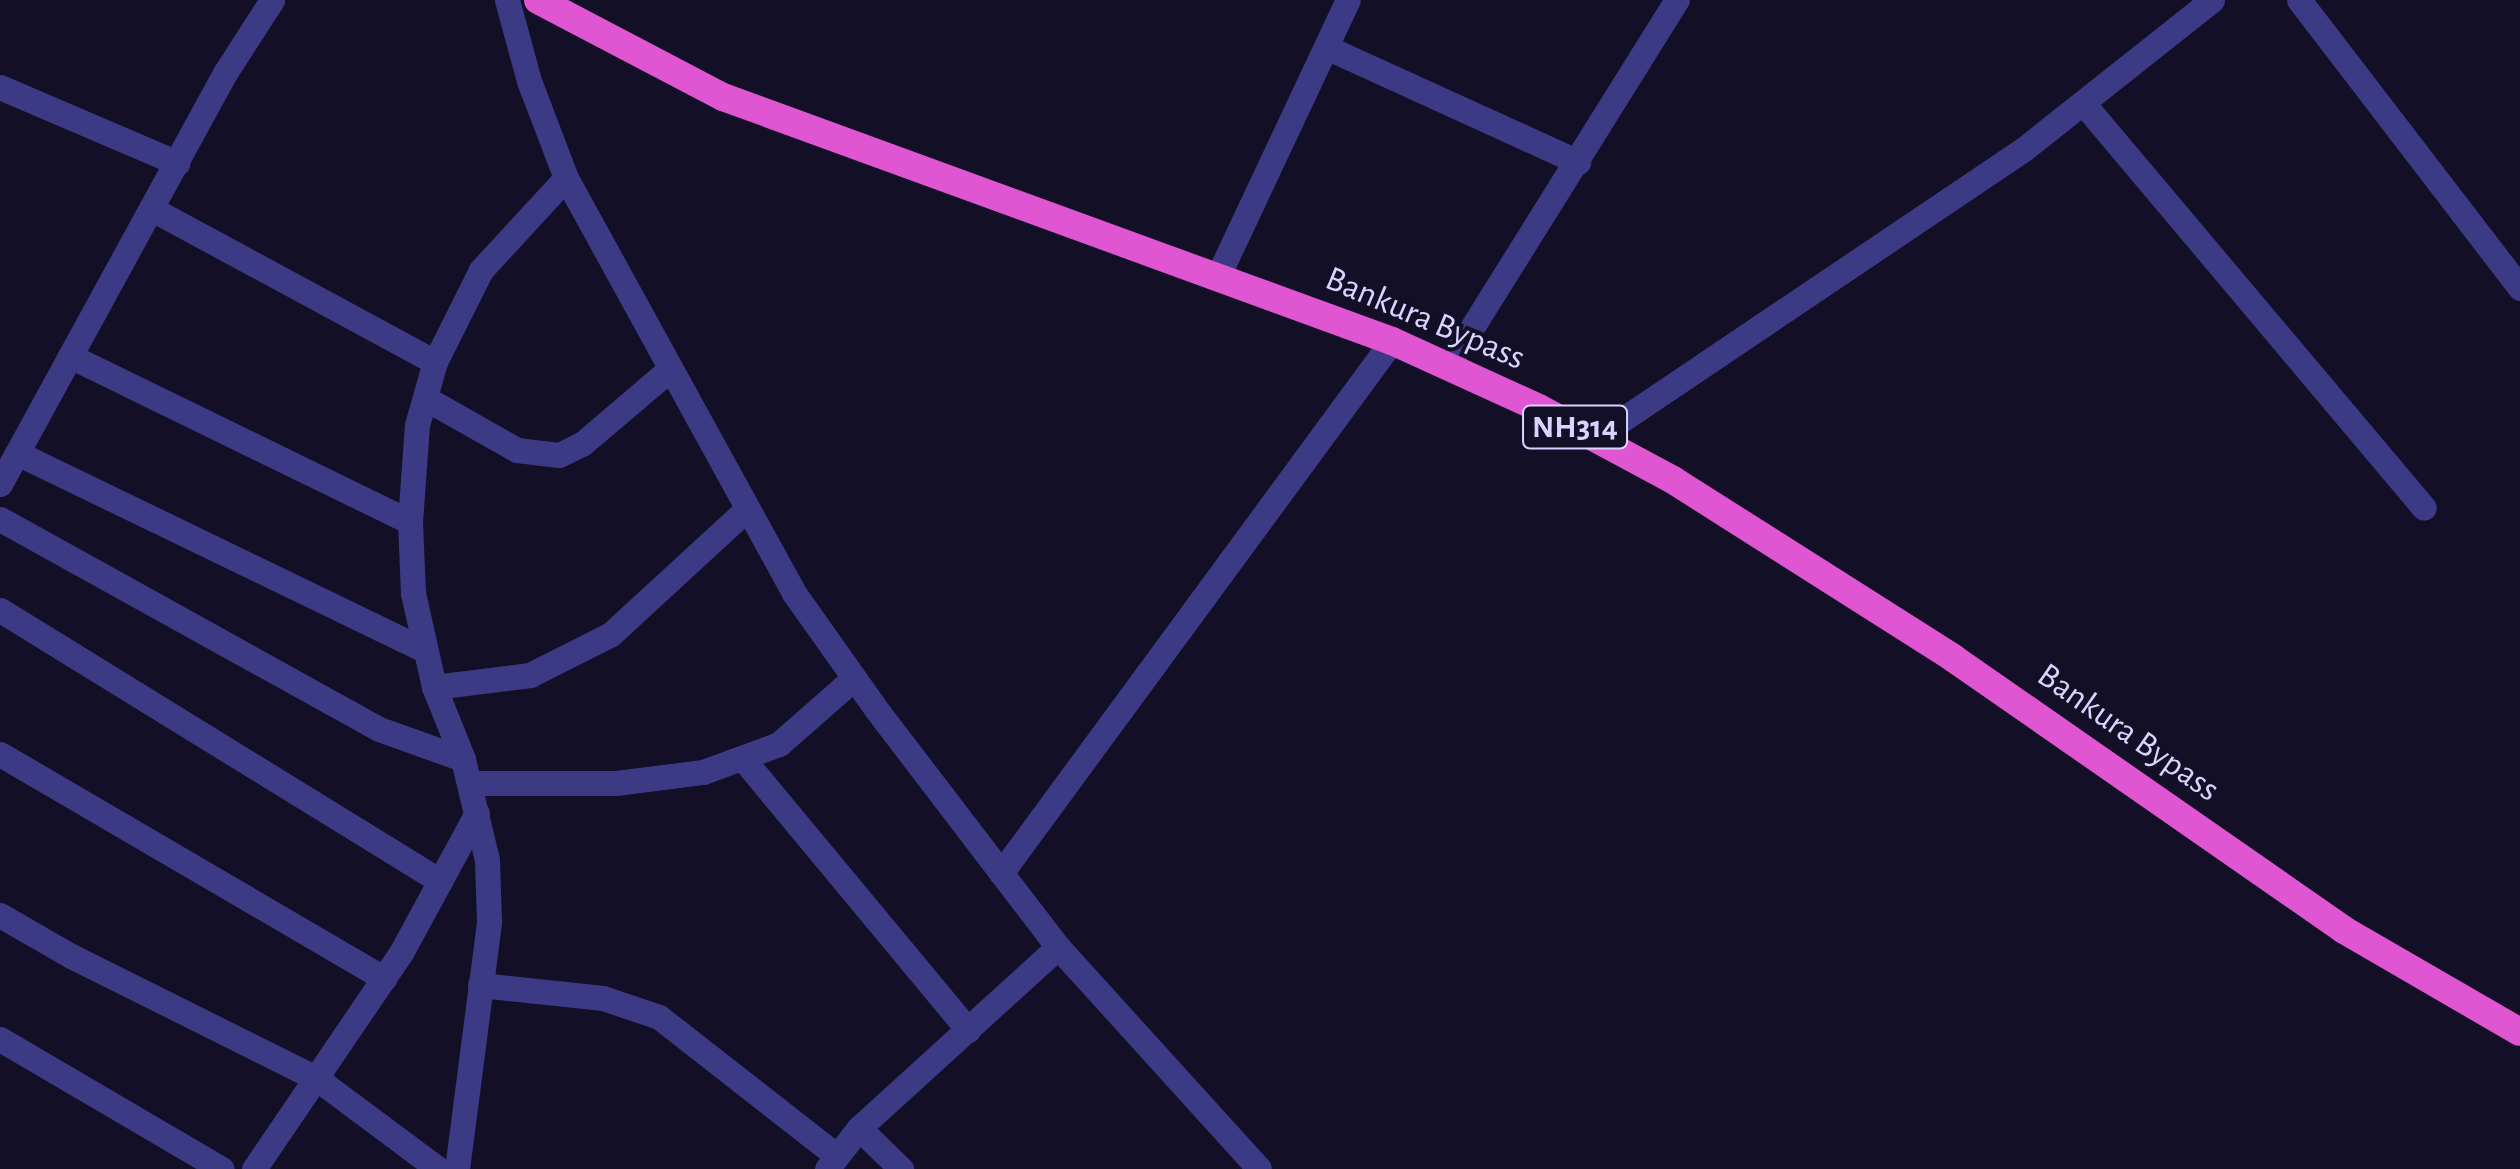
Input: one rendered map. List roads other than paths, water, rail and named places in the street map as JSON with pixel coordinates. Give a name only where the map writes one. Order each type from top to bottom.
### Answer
[{"type":"highway","name":"Bankura Bypass","points":[[538,0],[722,97],[1392,341],[1595,438],[1673,480],[1953,658],[2344,930],[2520,1032]]},
{"type":"street","points":[[0,484],[225,73],[272,0]]},
{"type":"street","points":[[508,0],[529,81],[566,178],[794,593],[1058,947],[1259,1169]]},
{"type":"street","points":[[1217,278],[1348,0]]},
{"type":"street","points":[[1448,366],[1676,0]]},
{"type":"street","points":[[1595,438],[2024,149],[2212,0]]},
{"type":"street","points":[[2299,0],[2520,288]]},
{"type":"street","points":[[1328,48],[1578,162]]},
{"type":"street","points":[[0,87],[177,163]]},
{"type":"street","points":[[2082,103],[2424,508]]},
{"type":"street","points":[[458,1169],[488,920],[486,860],[478,813],[434,687],[413,593],[410,522],[417,425],[435,362],[481,270],[566,178]]},
{"type":"street","points":[[152,209],[435,362]]},
{"type":"street","points":[[1002,873],[1392,341]]},
{"type":"street","points":[[70,356],[410,522]]},
{"type":"street","points":[[425,398],[517,450],[559,455],[582,444],[669,370]]},
{"type":"street","points":[[17,453],[425,650]]},
{"type":"street","points":[[434,687],[530,674],[611,634],[746,510]]},
{"type":"street","points":[[0,519],[379,730],[466,771],[616,783],[704,772],[779,744],[854,678]]},
{"type":"street","points":[[0,610],[440,881]]},
{"type":"street","points":[[0,754],[384,978]]},
{"type":"street","points":[[744,760],[968,1030]]},
{"type":"street","points":[[254,1169],[384,978],[478,813]]},
{"type":"street","points":[[0,915],[71,956],[316,1078],[438,1169]]},
{"type":"street","points":[[480,985],[603,998],[659,1017],[832,1162],[859,1128],[1058,947]]},
{"type":"street","points":[[0,1039],[222,1169]]},
{"type":"street","points":[[859,1128],[901,1169]]}]
